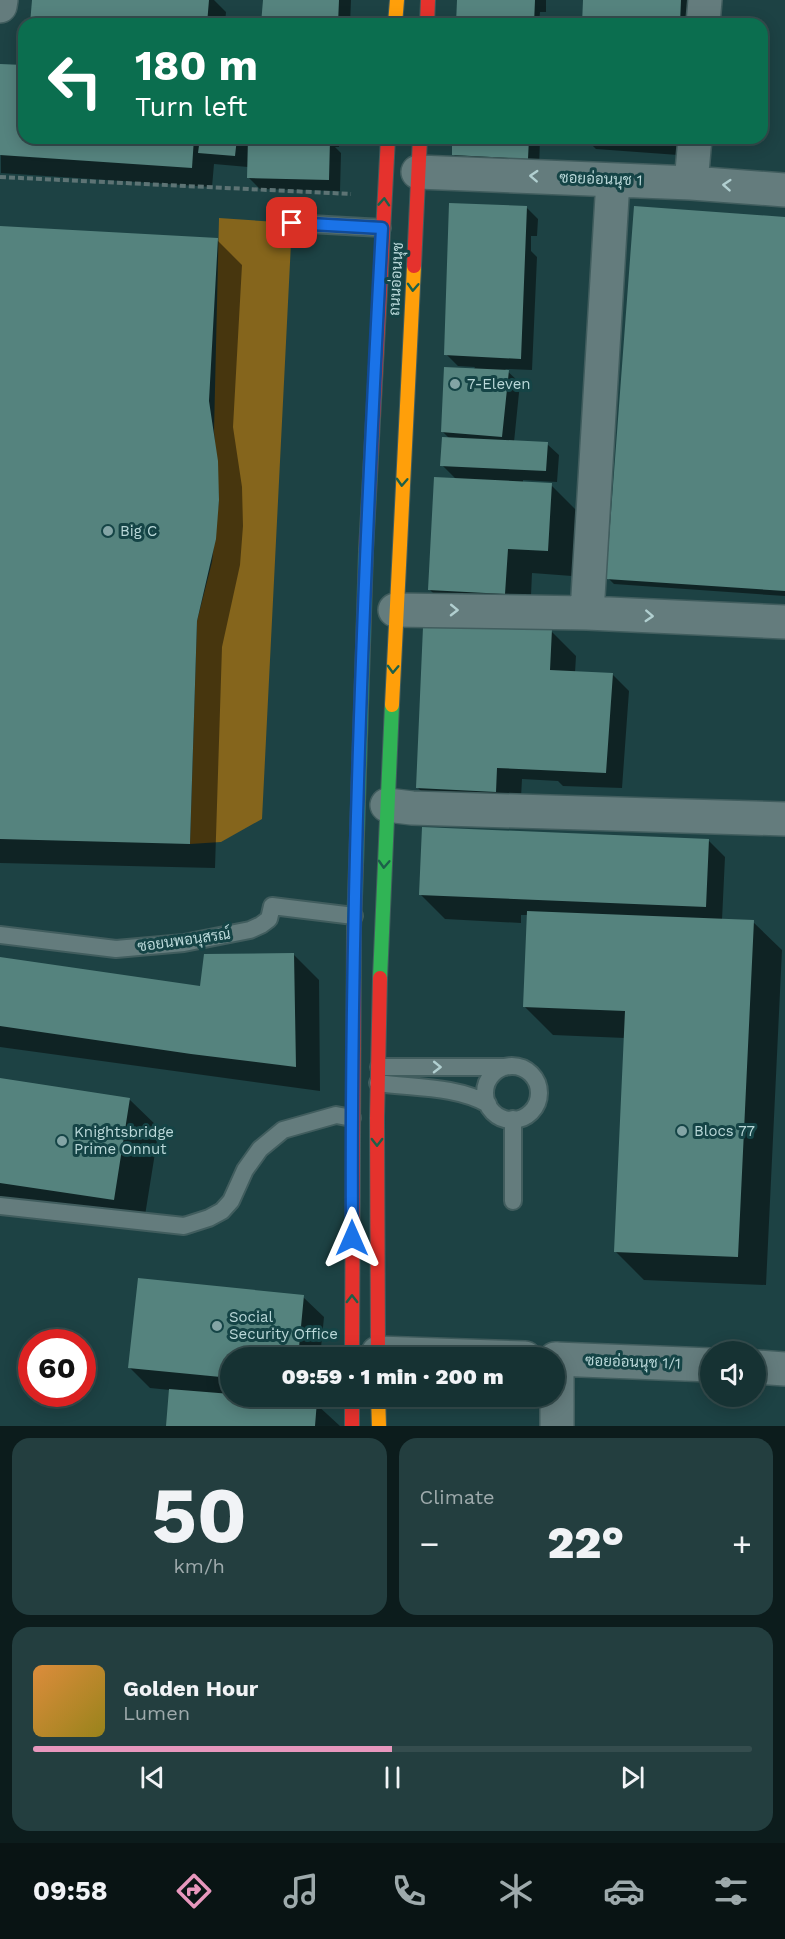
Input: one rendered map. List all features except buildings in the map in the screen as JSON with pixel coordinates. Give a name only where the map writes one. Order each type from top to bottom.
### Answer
[{"type":"main road","points":[[396,18],[397,0]]},
{"type":"main road","points":[[427,18],[428,0]]},
{"type":"main road","name":"ถนนอ่อนนุช","points":[[368,1347],[352,1118],[354,916],[365,561],[388,144]]},
{"type":"main road","name":"ถนนอ่อนนุช","points":[[369,1347],[379,1075],[381,920],[420,144]]},
{"type":"main road","points":[[354,916],[381,920]]},
{"type":"main road","points":[[352,1118],[377,1118]]},
{"type":"main road","points":[[352,1407],[352,1426]]},
{"type":"main road","points":[[378,1407],[379,1426]]},
{"type":"street","points":[[0,6],[1,0]]},
{"type":"street","points":[[704,18],[705,0]]},
{"type":"street","points":[[691,183],[694,144]]},
{"type":"street","name":"ซอยอ่อนนุช 1","points":[[418,172],[691,183],[785,190]]},
{"type":"street","points":[[587,613],[613,180]]},
{"type":"street","points":[[395,610],[587,613],[785,622]]},
{"type":"street","points":[[387,806],[785,819]]},
{"type":"street","name":"ซอยอ่อนนุช 1/1","points":[[565,1359],[700,1365]]},
{"type":"street","points":[[766,1368],[785,1369]]},
{"type":"street","points":[[557,1407],[557,1426]]},
{"type":"lane","points":[[292,223],[382,228]]},
{"type":"lane","name":"ซอยนพอนุสรณ์","points":[[0,935],[116,949],[184,943],[250,930],[269,919],[272,906],[354,916]]},
{"type":"lane","points":[[379,1075],[513,1066],[529,1072],[535,1078],[539,1095],[532,1110],[526,1116],[518,1119],[500,1117],[492,1112],[485,1095],[490,1077],[505,1067]]},
{"type":"lane","points":[[379,1075],[455,1092],[480,1099],[488,1104]]},
{"type":"lane","points":[[0,1206],[184,1226],[209,1218],[231,1202],[245,1170],[260,1149],[283,1130],[336,1115],[352,1118]]},
{"type":"lane","points":[[513,1119],[513,1201]]},
{"type":"path","points":[[0,177],[352,194]]},
{"type":"shaded area","points":[[219,218],[292,223],[262,819],[221,842],[190,844],[197,621],[212,562],[219,500],[214,431]]},
{"type":"traffic: fast","points":[[354,929],[366,551]]},
{"type":"traffic: fast","points":[[380,978],[392,705]]},
{"type":"traffic: slow","points":[[396,18],[397,0]]},
{"type":"traffic: slow","points":[[392,705],[414,266]]},
{"type":"traffic: slow","points":[[378,1407],[379,1426]]},
{"type":"traffic: jam","points":[[427,18],[428,0]]},
{"type":"traffic: jam","points":[[366,551],[388,144]]},
{"type":"traffic: jam","points":[[414,266],[420,144]]},
{"type":"traffic: jam","points":[[352,1347],[354,929]]},
{"type":"traffic: jam","points":[[378,1347],[377,1118],[380,978]]},
{"type":"traffic: jam","points":[[352,1407],[352,1426]]},
{"type":"place","name":"7-Eleven","points":[[455,384]]},
{"type":"place","name":"Big C","points":[[108,531]]},
{"type":"place","name":"Blocs 77","points":[[682,1131]]},
{"type":"place","name":"Knightsbridge Prime Onnut","points":[[62,1141]]},
{"type":"place","name":"Social Security Office","points":[[217,1326]]},
{"type":"route","points":[[292,223],[382,228],[365,561],[354,916],[352,1238]]}]
